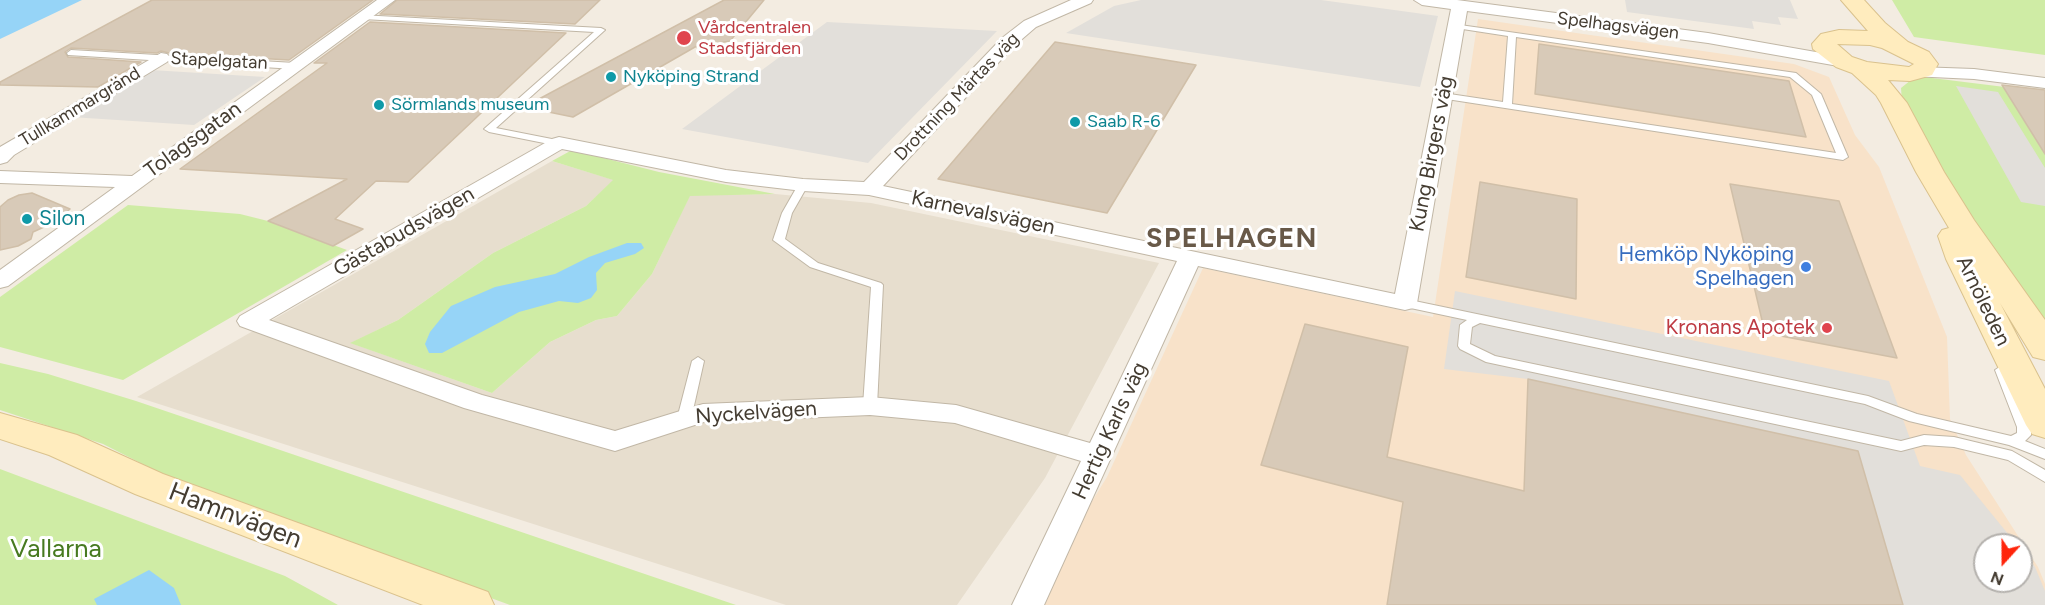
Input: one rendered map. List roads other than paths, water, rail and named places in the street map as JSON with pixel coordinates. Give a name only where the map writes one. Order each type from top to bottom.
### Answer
[{"type":"main road","points":[[1834,38],[1853,25],[1853,1]]},
{"type":"main road","points":[[1853,1],[1877,28],[1921,57],[1926,64],[1923,70],[1897,80],[1891,91],[1894,103]]},
{"type":"main road","points":[[1834,38],[1870,38],[1904,47]]},
{"type":"main road","name":"Arnöleden","points":[[1834,38],[1824,44],[1825,49],[1852,65],[1885,90],[1960,222],[2022,310],[2045,349]]},
{"type":"main road","points":[[1852,65],[1878,72],[1913,73]]},
{"type":"main road","name":"Arnöleden","points":[[1930,172],[1962,260],[2045,425]]},
{"type":"main road","name":"Hamnvägen","points":[[3,435],[42,459],[410,605]]},
{"type":"main road","name":"Hamnvägen","points":[[3,435],[63,445],[149,484],[472,605]]},
{"type":"street","name":"Tolagsgatan","points":[[0,281],[387,0]]},
{"type":"street","name":"Drottning Märtas väg","points":[[869,189],[1008,42],[1030,24],[1085,0]]},
{"type":"street","name":"Spelhagsvägen","points":[[1422,0],[1708,38],[1852,65]]},
{"type":"street","name":"Kung Birgers väg","points":[[1405,303],[1460,5]]},
{"type":"street","name":"Spelhagsvägen","points":[[1708,38],[1785,42],[1834,38]]},
{"type":"street","points":[[1904,47],[1974,74]]},
{"type":"street","name":"Tullkammargränd","points":[[0,158],[7,151],[161,58]]},
{"type":"street","points":[[1913,73],[1974,74],[2045,83]]},
{"type":"street","name":"Karnevalsvägen","points":[[559,143],[726,176],[803,185],[869,189],[1405,303]]},
{"type":"street","name":"Gästabudsvägen","points":[[249,321],[559,143]]},
{"type":"street","name":"Tullkammargränd","points":[[0,177],[137,182]]},
{"type":"street","name":"Hertig Karls väg","points":[[1028,605],[1191,257]]},
{"type":"street","name":"Nyckelvägen","points":[[249,321],[473,402],[615,441],[703,413],[870,406],[956,414],[1099,456]]},
{"type":"lane","points":[[363,17],[601,30],[489,129],[559,143]]},
{"type":"lane","points":[[1443,96],[1843,157],[1816,94],[1793,75],[1456,26]]},
{"type":"lane","points":[[1507,105],[1512,34]]},
{"type":"lane","name":"Stapelgatan","points":[[71,53],[295,66]]},
{"type":"lane","points":[[803,185],[787,213],[779,240],[814,265],[877,285],[870,406]]},
{"type":"lane","points":[[1962,260],[2024,427],[2024,435],[2012,441]]},
{"type":"lane","points":[[1405,303],[1868,400],[1914,417],[2012,441],[2045,454]]},
{"type":"lane","points":[[1479,319],[1466,325],[1464,346],[1491,359],[1901,446],[1924,440],[1963,444],[2012,456],[2045,477]]},
{"type":"lane","points":[[684,419],[698,361]]},
{"type":"water","points":[[0,0],[82,0],[0,39]]},
{"type":"water","points":[[627,243],[641,243],[644,248],[635,254],[605,263],[596,273],[597,290],[591,298],[578,303],[559,301],[519,312],[442,353],[429,353],[425,344],[430,332],[451,306],[495,287],[555,274],[589,257]]},
{"type":"water","points":[[149,570],[174,588],[181,605],[97,605],[94,599]]},
{"type":"place","name":"Vårdcentralen Stadsfjärden","points":[[684,38]]},
{"type":"place","name":"Nyköping Strand","points":[[611,77]]},
{"type":"place","name":"Sörmlands museum","points":[[379,105]]},
{"type":"place","name":"Saab R-6","points":[[1075,122]]},
{"type":"place","name":"Silon","points":[[27,219]]},
{"type":"place","name":"Hemköp Nyköping Spelhagen","points":[[1806,267]]},
{"type":"place","name":"Kronans Apotek","points":[[1827,328]]},
{"type":"district","name":"SPELHAGEN","points":[[1232,239]]},
{"type":"park label","name":"Vallarna","points":[[56,549]]}]
